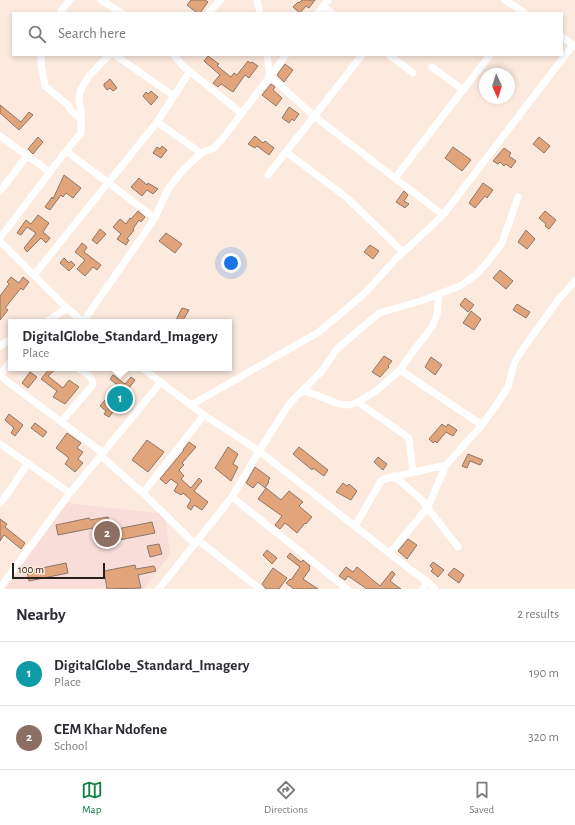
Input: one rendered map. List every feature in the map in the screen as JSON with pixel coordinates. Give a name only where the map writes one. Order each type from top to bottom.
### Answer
[{"type":"street","points":[[62,12],[61,11],[70,0]]},
{"type":"street","points":[[101,0],[120,12]]},
{"type":"street","points":[[209,12],[221,0]]},
{"type":"street","points":[[256,0],[260,12]]},
{"type":"street","points":[[505,0],[522,12]]},
{"type":"street","points":[[319,12],[325,3],[331,12]]},
{"type":"street","points":[[191,404],[319,332],[364,294],[403,252],[443,215],[574,45],[563,38]]},
{"type":"street","points":[[41,56],[45,86],[68,105],[72,112],[80,118]]},
{"type":"street","points":[[80,319],[34,275],[0,239],[81,133],[81,110],[79,102],[80,91],[89,76],[108,56]]},
{"type":"street","points":[[116,56],[174,96]]},
{"type":"street","points":[[175,56],[182,65],[241,113]]},
{"type":"street","points":[[266,56],[270,76],[314,116],[443,215]]},
{"type":"street","points":[[85,319],[155,218],[168,189],[182,170],[201,153],[214,148],[285,56]]},
{"type":"street","points":[[268,175],[361,56]]},
{"type":"street","points":[[390,56],[413,73]]},
{"type":"street","points":[[396,178],[489,56]]},
{"type":"street","points":[[432,67],[463,90]]},
{"type":"street","points":[[34,275],[157,122],[190,71]]},
{"type":"street","points":[[157,122],[201,153]]},
{"type":"street","points":[[0,136],[50,172]]},
{"type":"street","points":[[66,151],[155,218]]},
{"type":"street","points":[[286,152],[346,197],[403,252]]},
{"type":"street","points":[[0,191],[27,156]]},
{"type":"street","points":[[159,589],[232,497],[290,403],[321,372],[338,348],[379,313],[460,286],[477,274],[502,243],[518,197]]},
{"type":"street","points":[[390,553],[428,507],[446,465],[482,425],[508,387],[514,364],[520,353],[558,300],[575,281]]},
{"type":"street","points":[[303,390],[339,404],[349,405],[358,402],[376,391],[400,370],[432,327],[437,315],[439,294]]},
{"type":"street","points":[[50,319],[67,308]]},
{"type":"street","points":[[8,364],[0,375],[62,421],[102,455],[197,542],[260,589]]},
{"type":"street","points":[[400,370],[482,425]]},
{"type":"street","points":[[62,421],[92,386],[92,379],[82,371]]},
{"type":"street","points":[[146,371],[204,415],[259,451],[435,589]]},
{"type":"street","points":[[0,588],[70,493],[160,382]]},
{"type":"street","points":[[358,402],[409,438],[413,472]]},
{"type":"street","points":[[143,493],[204,415]]},
{"type":"street","points":[[0,444],[70,493]]},
{"type":"street","points":[[0,503],[28,463]]},
{"type":"street","points":[[355,526],[384,478],[446,465]]},
{"type":"street","points":[[394,476],[421,499],[458,547]]},
{"type":"street","points":[[232,497],[347,589]]},
{"type":"street","points":[[423,589],[428,582]]},
{"type":"shaded area","points":[[67,503],[165,514],[170,554],[144,589],[5,589]]},
{"type":"building","points":[[191,0],[205,0],[208,2],[201,12],[196,12],[187,5]]},
{"type":"building","points":[[302,0],[315,0],[309,8],[306,6],[301,12],[293,7],[298,2],[299,3]]},
{"type":"building","points":[[208,56],[219,64],[217,66],[231,77],[234,73],[237,75],[248,61],[258,66],[249,78],[245,75],[233,92],[221,84],[218,87],[213,83],[220,75],[204,61]]},
{"type":"building","points":[[285,64],[293,70],[284,82],[277,75]]},
{"type":"building","points":[[110,79],[117,88],[113,91],[110,88],[107,90],[104,86],[104,84]]},
{"type":"building","points":[[271,84],[275,87],[273,90],[282,98],[276,106],[262,95]]},
{"type":"building","points":[[151,91],[158,97],[151,105],[143,96],[146,92],[148,94]]},
{"type":"building","points":[[0,105],[21,122],[29,112],[33,115],[19,130],[0,113]]},
{"type":"building","points":[[289,107],[299,114],[294,121],[292,119],[289,123],[282,118]]},
{"type":"building","points":[[255,136],[263,143],[265,141],[274,148],[269,155],[257,146],[255,148],[248,144]]},
{"type":"building","points":[[38,137],[43,142],[33,154],[28,149]]},
{"type":"building","points":[[539,137],[550,146],[544,153],[533,144]]},
{"type":"building","points":[[162,146],[167,150],[161,158],[153,153],[157,147],[160,149]]},
{"type":"building","points":[[453,147],[471,160],[462,171],[445,158]]},
{"type":"building","points":[[504,148],[511,153],[509,156],[516,161],[511,168],[506,164],[504,166],[500,162],[498,164],[493,161]]},
{"type":"building","points":[[64,175],[81,188],[73,198],[66,193],[63,197],[61,195],[50,210],[45,207],[52,197],[53,199]]},
{"type":"building","points":[[139,178],[147,185],[148,183],[158,189],[153,194],[147,190],[142,196],[131,187]]},
{"type":"building","points":[[483,183],[493,190],[487,198],[485,196],[475,208],[469,203]]},
{"type":"building","points":[[404,191],[408,195],[404,201],[409,204],[405,208],[396,202]]},
{"type":"building","points":[[138,211],[145,217],[141,222],[139,220],[127,239],[129,240],[126,245],[117,239],[121,234],[113,227],[120,219],[126,224]]},
{"type":"building","points":[[545,211],[556,220],[549,229],[539,218]]},
{"type":"building","points":[[38,215],[49,223],[43,232],[50,238],[46,243],[41,238],[27,252],[24,248],[36,233],[27,227],[21,235],[17,233],[26,220],[31,224]]},
{"type":"building","points":[[100,229],[106,234],[97,244],[92,240]]},
{"type":"building","points":[[526,230],[535,239],[527,249],[518,242]]},
{"type":"building","points":[[166,233],[182,244],[175,253],[159,241]]},
{"type":"building","points":[[82,243],[87,247],[84,252],[101,265],[97,270],[93,267],[85,276],[77,269],[85,260],[75,252]]},
{"type":"building","points":[[370,245],[379,251],[373,259],[364,252]]},
{"type":"building","points":[[64,258],[69,263],[71,261],[75,265],[69,271],[60,263]]},
{"type":"building","points":[[500,270],[513,281],[506,289],[493,278]]},
{"type":"building","points":[[11,277],[19,283],[23,277],[29,282],[23,290],[21,288],[5,308],[8,310],[0,320],[0,296],[9,284],[7,282]]},
{"type":"building","points":[[465,298],[474,305],[468,312],[460,305]]},
{"type":"building","points":[[517,304],[530,312],[526,318],[513,310]]},
{"type":"building","points":[[182,308],[189,310],[184,319],[176,319]]},
{"type":"building","points":[[471,311],[481,319],[474,330],[463,323]]},
{"type":"building","points":[[384,356],[392,361],[380,377],[372,372]]},
{"type":"building","points":[[431,357],[442,365],[435,375],[425,367]]},
{"type":"building","points":[[48,371],[54,371],[48,376],[63,388],[69,380],[79,387],[65,404],[53,397],[57,391],[41,379]]},
{"type":"building","points":[[30,372],[37,377],[28,388],[22,383]]},
{"type":"building","points":[[113,375],[125,384],[131,377],[135,380],[126,392],[110,379]]},
{"type":"building","points":[[122,391],[126,395],[109,417],[104,414],[106,411],[100,406],[105,400],[111,405]]},
{"type":"building","points":[[9,414],[23,425],[15,436],[11,433],[14,428],[5,420]]},
{"type":"building","points":[[35,423],[47,432],[43,437],[31,428]]},
{"type":"building","points":[[442,424],[446,427],[448,424],[457,430],[453,436],[446,432],[437,443],[435,441],[433,443],[429,439]]},
{"type":"building","points":[[67,433],[81,443],[77,448],[83,452],[78,459],[83,463],[75,472],[65,464],[69,458],[56,448]]},
{"type":"building","points":[[147,440],[164,452],[148,472],[132,460]]},
{"type":"building","points":[[189,442],[196,447],[182,463],[184,465],[179,470],[184,476],[181,479],[191,488],[199,478],[202,481],[194,491],[208,502],[202,510],[194,505],[191,510],[187,507],[191,500],[183,493],[181,495],[174,491],[178,484],[171,479],[166,484],[160,479]]},
{"type":"building","points":[[228,447],[238,454],[233,464],[238,467],[231,481],[215,468]]},
{"type":"building","points":[[299,447],[328,470],[324,476],[313,468],[312,470],[293,454]]},
{"type":"building","points":[[468,454],[483,460],[480,465],[470,461],[467,468],[462,466]]},
{"type":"building","points":[[378,457],[387,464],[383,470],[374,462]]},
{"type":"building","points":[[255,467],[270,478],[265,488],[258,482],[253,488],[246,483]]},
{"type":"building","points":[[343,483],[347,486],[349,484],[357,491],[351,500],[336,492]]},
{"type":"building","points":[[266,488],[281,500],[289,491],[303,502],[299,506],[312,517],[297,533],[285,523],[280,529],[275,525],[282,516],[258,499]]},
{"type":"building","points":[[108,517],[110,527],[93,530],[93,528],[58,535],[56,525],[89,518],[90,520]]},
{"type":"building","points":[[0,519],[7,524],[5,527],[25,543],[21,549],[4,535],[0,541]]},
{"type":"building","points":[[152,522],[155,533],[114,541],[112,530]]},
{"type":"building","points":[[408,539],[417,545],[407,559],[398,551]]},
{"type":"building","points":[[159,544],[162,554],[150,557],[147,546]]},
{"type":"building","points":[[267,550],[277,558],[272,564],[263,555]]},
{"type":"building","points":[[290,553],[301,562],[303,560],[310,566],[310,569],[303,579],[318,589],[294,589],[286,583],[290,579],[291,580],[300,567],[287,557]]},
{"type":"building","points":[[433,562],[444,570],[438,577],[431,571],[433,569],[430,566]]},
{"type":"building","points":[[66,563],[68,573],[29,581],[27,571]]},
{"type":"building","points":[[135,565],[136,569],[154,566],[156,571],[138,575],[141,588],[107,589],[104,571]]},
{"type":"building","points":[[346,567],[353,572],[357,567],[380,586],[392,571],[395,574],[390,581],[401,589],[367,589],[348,576],[345,580],[339,576]]},
{"type":"building","points":[[273,568],[287,578],[279,589],[266,589],[262,584]]},
{"type":"building","points":[[454,568],[464,575],[459,583],[448,575]]},
{"type":"place","name":"DigitalGlobe_Standard_Imagery","points":[[120,399]]},
{"type":"place","name":"CEM Khar Ndofene","points":[[107,534]]}]
